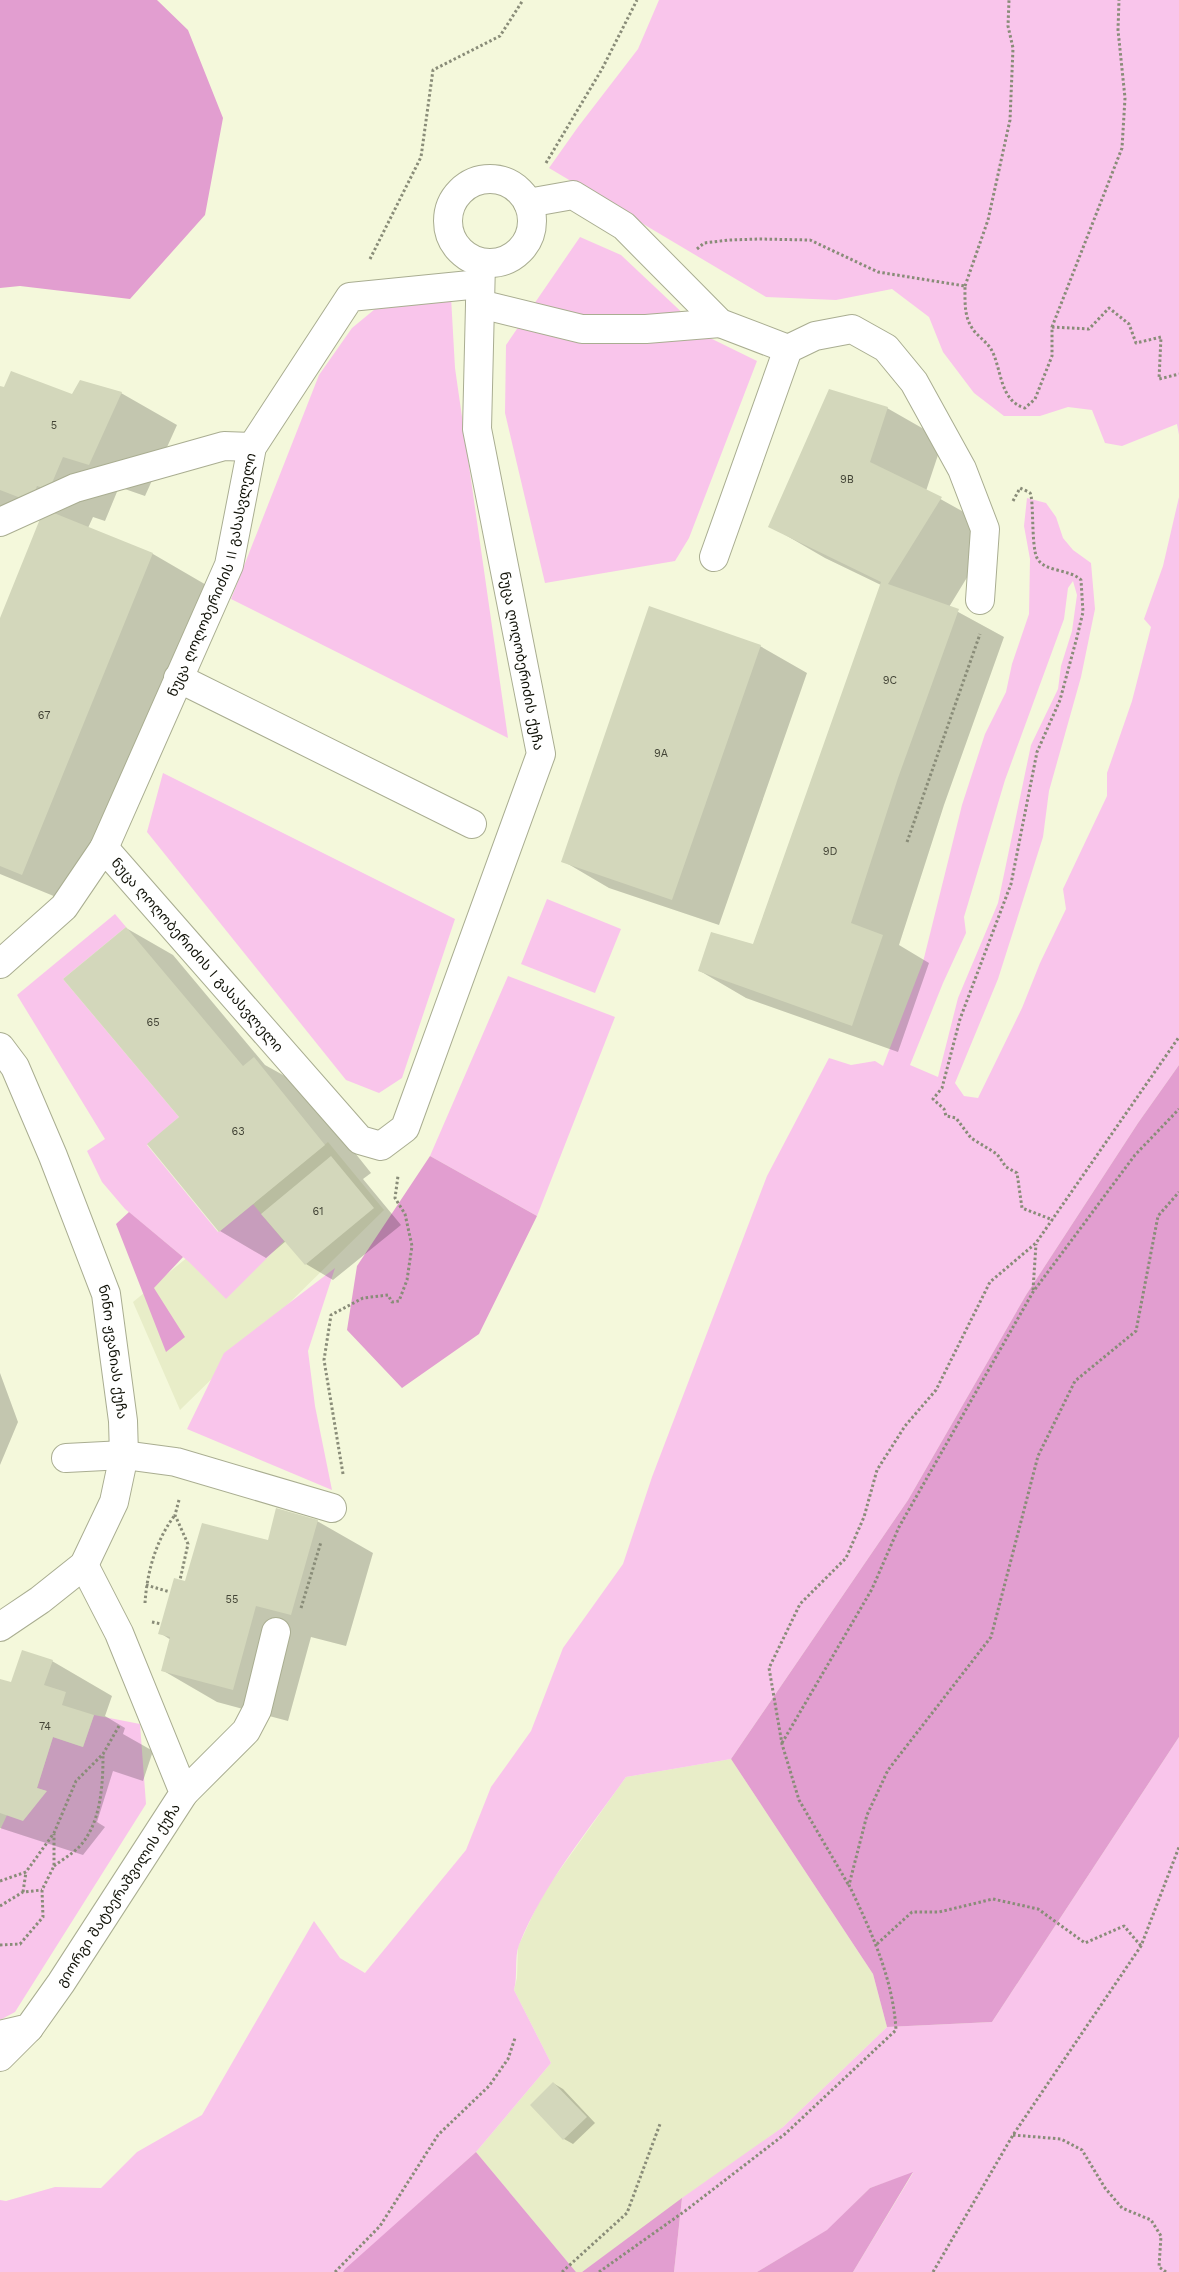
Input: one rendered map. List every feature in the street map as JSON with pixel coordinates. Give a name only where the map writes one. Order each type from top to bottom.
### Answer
[{"type":"street","points":[[482,179],[497,179],[515,188],[528,203],[532,216],[532,229],[527,242],[519,253],[508,260],[495,264],[480,284],[468,258],[456,248],[450,235],[447,220],[450,207],[457,194],[468,184],[482,179]]},
{"type":"street","points":[[528,203],[573,195],[624,226],[720,323],[788,349]]},
{"type":"street","points":[[350,297],[480,284],[582,329],[646,329],[720,323]]},
{"type":"street","name":"ნუცა ღოღობერიძის ქუჩა","points":[[406,1128],[541,754],[477,429],[480,284]]},
{"type":"street","name":"ნუცა ღოღობერიძის II გასასვლელი","points":[[104,848],[229,565],[252,447],[350,297]]},
{"type":"street","points":[[714,557],[788,349],[815,336],[852,329],[886,348],[914,382],[962,469],[985,528],[980,600]]},
{"type":"street","points":[[0,522],[75,488],[224,446],[252,447]]},
{"type":"street","points":[[178,678],[472,824]]},
{"type":"street","name":"ნუცა ღოღობერიძის I გასასვლელი","points":[[0,964],[64,908],[104,848],[360,1140],[381,1146],[406,1128]]},
{"type":"street","name":"ნინო ჟვანიას ქუჩა","points":[[0,1047],[15,1067],[46,1138],[70,1196],[106,1294],[123,1421],[124,1455],[114,1502],[84,1565],[40,1600],[0,1627]]},
{"type":"street","points":[[66,1458],[124,1455],[190,1466],[332,1508]]},
{"type":"street","name":"გიორგი შატბერაშვილის ქუჩა","points":[[0,2057],[29,2028],[67,1975],[184,1793],[119,1633],[84,1565]]},
{"type":"street","points":[[184,1793],[246,1730],[257,1710],[276,1632]]},
{"type":"street","points":[[0,2035],[29,2028]]},
{"type":"path","points":[[350,297],[421,157],[434,70],[500,36],[523,0]]},
{"type":"path","points":[[528,203],[541,173],[602,69],[637,0]]},
{"type":"path","points":[[1009,0],[1008,26],[1013,48],[1010,120],[988,220],[965,286],[965,308],[972,328],[991,350],[1007,394],[1019,406],[1025,408],[1035,399],[1052,356],[1052,328],[1122,148],[1125,98],[1118,30],[1119,0]]},
{"type":"path","points":[[670,273],[704,243],[760,238],[810,240],[878,272],[965,286]]},
{"type":"path","points":[[1052,328],[1089,328],[1109,308],[1129,324],[1136,343],[1161,338],[1160,379],[1179,374]]},
{"type":"path","points":[[1010,510],[1015,494],[1020,488],[1030,493],[1033,500],[1031,520],[1036,557],[1041,564],[1076,574],[1081,580],[1083,612],[1060,700],[1037,752],[1011,884],[960,1019],[942,1088],[933,1099],[944,1108],[946,1116],[956,1118],[971,1138],[997,1154],[1006,1168],[1017,1173],[1022,1208],[1053,1220]]},
{"type":"path","points":[[907,842],[989,608],[980,600]]},
{"type":"path","points":[[599,2272],[685,2211],[785,2134],[896,2030],[895,2012],[877,1944],[849,1885],[799,1800],[782,1744],[769,1668],[800,1604],[846,1558],[864,1517],[877,1470],[905,1426],[936,1390],[990,1282],[1036,1243],[1179,1037]]},
{"type":"path","points":[[782,1744],[872,1590],[899,1527],[1033,1292],[1135,1155],[1179,1109]]},
{"type":"path","points":[[276,1632],[298,1618],[332,1508],[344,1476],[324,1360],[331,1315],[363,1298],[388,1295],[392,1302],[399,1301],[406,1280],[412,1246],[405,1214],[395,1198],[406,1128]]},
{"type":"path","points":[[849,1885],[867,1815],[888,1770],[990,1637],[1038,1456],[1075,1380],[1136,1331],[1158,1216],[1179,1192]]},
{"type":"path","points":[[1033,1292],[1036,1243]]},
{"type":"path","points":[[147,1612],[145,1604],[146,1586],[161,1534],[175,1515],[190,1466]]},
{"type":"path","points":[[175,1515],[188,1544],[180,1580]]},
{"type":"path","points":[[146,1586],[170,1592]]},
{"type":"path","points":[[23,1892],[26,1872],[54,1833],[76,1781],[103,1754],[142,1687]]},
{"type":"path","points":[[54,1866],[79,1848],[90,1833],[103,1789],[103,1754]]},
{"type":"path","points":[[0,1945],[20,1944],[43,1917],[42,1890],[54,1866],[54,1833]]},
{"type":"path","points":[[933,2272],[1013,2135],[1141,1946],[1179,1847]]},
{"type":"path","points":[[0,1881],[26,1872]]},
{"type":"path","points":[[0,1906],[23,1892],[42,1890]]},
{"type":"path","points":[[877,1944],[912,1912],[939,1912],[993,1899],[1038,1909],[1085,1943],[1124,1926],[1141,1946]]},
{"type":"path","points":[[335,2272],[380,2226],[438,2135],[489,2086],[508,2059],[515,2038]]},
{"type":"path","points":[[562,2272],[627,2213],[660,2124]]},
{"type":"path","points":[[1013,2135],[1061,2140],[1082,2150],[1105,2188],[1122,2208],[1151,2220],[1161,2236],[1159,2267],[1166,2272]]},
{"type":"shaded area","points":[[0,0],[157,0],[188,30],[223,118],[205,215],[130,299],[20,286],[0,288]]},
{"type":"shaded area","points":[[659,0],[1179,0],[1179,435],[1177,424],[1122,446],[1105,443],[1092,410],[1068,407],[1040,416],[1004,416],[974,393],[943,352],[929,317],[892,289],[836,300],[766,297],[549,168],[638,49]]},
{"type":"shaded area","points":[[580,237],[621,255],[708,337],[757,361],[689,538],[675,561],[545,583],[505,413],[506,345]]},
{"type":"shaded area","points":[[409,281],[451,297],[455,368],[508,738],[231,599],[319,375],[352,328]]},
{"type":"shaded area","points":[[1179,497],[1179,1065],[1138,1123],[1026,1295],[908,1500],[731,1759],[626,1777],[554,1879],[529,1922],[519,1945],[514,1990],[551,2063],[476,2152],[343,2272],[0,2272],[0,2200],[6,2201],[55,2187],[101,2188],[137,2152],[202,2115],[314,1921],[340,1958],[365,1973],[466,1850],[491,1787],[531,1731],[563,1648],[623,1564],[652,1477],[767,1176],[829,1058],[851,1065],[875,1061],[883,1066],[923,962],[962,805],[985,734],[1006,692],[1012,664],[1029,614],[1030,559],[1024,526],[1027,498],[1046,503],[1056,517],[1063,538],[1073,550],[1091,563],[1095,609],[1081,677],[1049,791],[1043,837],[998,979],[955,1083],[964,1096],[978,1098],[1022,1008],[1040,963],[1066,909],[1063,889],[1107,796],[1107,773],[1132,701],[1151,627],[1144,619],[1163,566]],"holes":[[[1073,581],[1077,595],[1072,631],[1061,666],[1058,689],[1031,745],[998,903],[958,998],[938,1077],[910,1065],[943,983],[966,933],[964,917],[1005,780],[1064,619],[1068,588]]]},
{"type":"shaded area","points":[[163,773],[455,919],[402,1078],[379,1093],[346,1080],[147,832]]},
{"type":"shaded area","points":[[547,899],[621,929],[595,993],[521,964]]},
{"type":"shaded area","points":[[115,914],[126,927],[63,979],[179,1117],[147,1145],[218,1232],[253,1204],[284,1241],[226,1299],[189,1262],[125,1209],[102,1182],[87,1151],[105,1139],[17,995]]},
{"type":"shaded area","points":[[508,976],[615,1017],[537,1216],[430,1156]]},
{"type":"shaded area","points":[[1179,1065],[1179,1737],[992,2022],[887,2027],[873,1974],[731,1759],[908,1500],[1026,1295],[1138,1123]]},
{"type":"shaded area","points":[[328,1142],[384,1210],[180,1410],[133,1302]]},
{"type":"shaded area","points":[[430,1156],[537,1216],[479,1334],[402,1388],[347,1330],[357,1266]]},
{"type":"shaded area","points":[[129,1212],[183,1257],[154,1288],[185,1337],[166,1352],[116,1224]]},
{"type":"shaded area","points":[[335,1268],[308,1351],[315,1406],[332,1490],[187,1429],[224,1353]]},
{"type":"shaded area","points":[[94,1715],[140,1724],[146,1804],[15,2012],[0,2020],[0,1830],[7,1815],[46,1791],[37,1788],[53,1737],[83,1747]]},
{"type":"shaded area","points":[[1179,1737],[1179,2272],[853,2272],[913,2173],[870,2188],[828,2230],[757,2272],[674,2272],[682,2198],[783,2127],[887,2027],[992,2022]]},
{"type":"shaded area","points":[[731,1759],[873,1974],[887,2027],[783,2127],[582,2272],[576,2272],[476,2152],[551,2063],[514,1990],[517,1978],[518,1947],[542,1895],[626,1777]]},
{"type":"shaded area","points":[[476,2152],[576,2272],[343,2272],[345,2269]]},
{"type":"shaded area","points":[[913,2172],[853,2272],[757,2272],[827,2230],[870,2188]]},
{"type":"shaded area","points":[[682,2198],[674,2272],[582,2272]]},
{"type":"building","points":[[11,371],[72,394],[80,380],[122,392],[89,465],[63,457],[49,490],[37,486],[31,502],[0,490],[0,386],[4,387]]},
{"type":"building","points":[[829,389],[888,407],[870,462],[942,497],[888,584],[959,609],[898,778],[851,923],[883,935],[852,1026],[698,971],[711,932],[753,944],[881,582],[768,527]]},
{"type":"building","points":[[44,509],[153,553],[22,875],[0,866],[0,618]]},
{"type":"building","points":[[649,606],[761,645],[672,900],[561,862]]},
{"type":"building","points":[[126,927],[243,1066],[254,1057],[325,1145],[219,1232],[147,1144],[179,1117],[63,979]]},
{"type":"building","points":[[331,1156],[374,1208],[305,1265],[261,1214]]},
{"type":"building","points":[[276,1508],[318,1520],[291,1615],[256,1606],[233,1690],[161,1671],[170,1637],[158,1634],[174,1578],[185,1581],[202,1523],[268,1540]]},
{"type":"building","points":[[22,1650],[53,1660],[44,1685],[66,1692],[62,1705],[94,1715],[83,1747],[53,1737],[37,1788],[47,1791],[23,1821],[0,1813],[0,1679],[11,1682]]},
{"type":"building","points":[[553,2082],[587,2117],[563,2140],[530,2105]]}]
